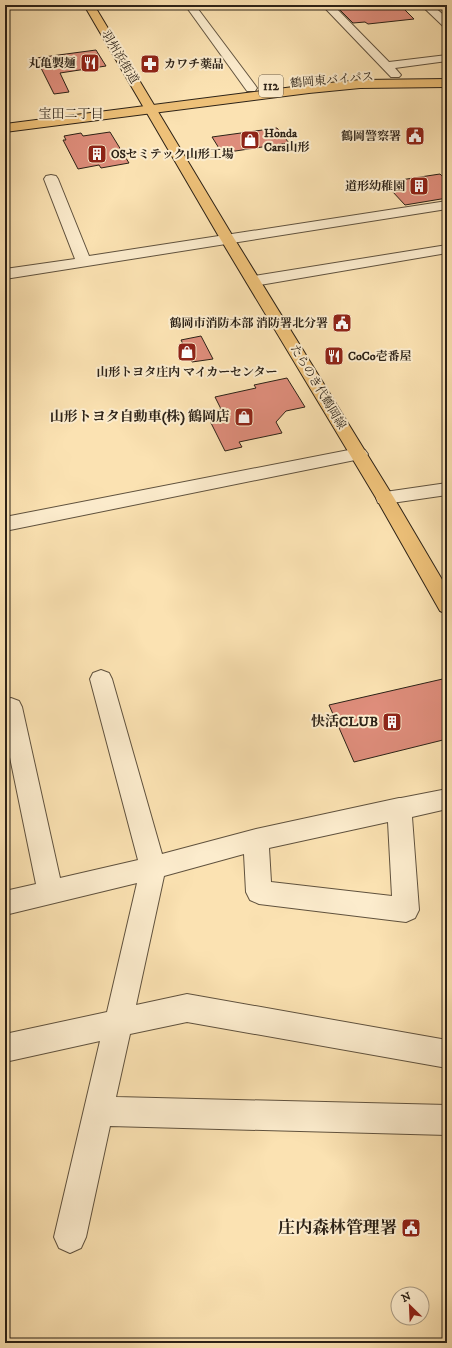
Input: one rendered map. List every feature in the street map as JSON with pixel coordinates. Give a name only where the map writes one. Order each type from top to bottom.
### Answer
[{"type":"main road","name":"羽州浜街道","points":[[89,5],[149,105]]},
{"type":"main road","name":"鶴岡東バイパス","points":[[149,105],[251,88],[322,80],[395,75],[447,76]]},
{"type":"main road","name":"鶴岡東バイパス","points":[[149,105],[334,86],[402,82],[447,83]]},
{"type":"main road","name":"112","points":[[5,120],[149,105]]},
{"type":"main road","name":"112","points":[[5,128],[149,105]]},
{"type":"main road","name":"たらのき代鶴岡線","points":[[149,105],[228,239],[386,498],[447,606]]},
{"type":"street","points":[[190,5],[251,88]]},
{"type":"street","points":[[327,5],[395,75]]},
{"type":"street","points":[[426,5],[447,24]]},
{"type":"street","points":[[387,66],[447,58]]},
{"type":"street","points":[[51,179],[84,262]]},
{"type":"street","points":[[5,274],[447,205]]},
{"type":"street","points":[[254,281],[447,249]]},
{"type":"street","points":[[5,524],[359,454]]},
{"type":"street","points":[[386,498],[447,489]]},
{"type":"street","points":[[70,1237],[153,868],[101,679]]},
{"type":"street","points":[[11,707],[50,891]]},
{"type":"street","points":[[5,903],[50,891],[153,868],[256,840],[399,808],[447,799]]},
{"type":"street","points":[[256,840],[259,892],[406,910],[399,808]]},
{"type":"street","points":[[5,1048],[187,1008],[447,1054]]},
{"type":"street","points":[[99,1111],[447,1120]]},
{"type":"building","points":[[335,5],[400,5],[414,19],[368,24],[365,22],[353,23]]},
{"type":"building","points":[[96,50],[106,66],[60,73],[69,92],[54,94],[36,58]]},
{"type":"building","name":"Honda Cars山形","points":[[277,128],[289,143],[222,153],[212,137]]},
{"type":"building","name":"OSセミテック山形工場","points":[[110,132],[129,163],[101,168],[99,165],[78,169],[63,140],[66,140],[64,136],[81,133],[83,136]]},
{"type":"building","name":"道形幼稚園","points":[[440,174],[447,181],[447,198],[405,205],[392,191],[395,191],[387,182]]},
{"type":"building","name":"山形トヨタ庄内 マイカーセンター","points":[[201,336],[213,359],[192,362],[181,340]]},
{"type":"building","name":"山形トヨタ自動車(株) 鶴岡店","points":[[287,378],[305,407],[286,411],[276,422],[282,433],[239,442],[242,447],[225,451],[206,413],[221,409],[215,397],[256,388],[254,385]]},
{"type":"building","name":"快活CLUB","points":[[447,678],[447,739],[354,762],[329,705]]},
{"type":"place","name":"丸亀製麺","points":[[90,63]]},
{"type":"place","name":"カワチ薬品","points":[[150,64]]},
{"type":"place","name":"鶴岡警察署","points":[[415,136]]},
{"type":"place","name":"Honda Cars山形","points":[[250,140]]},
{"type":"place","name":"OSセミテック山形工場","points":[[97,154]]},
{"type":"place","name":"道形幼稚園","points":[[419,186]]},
{"type":"place","name":"鶴岡市消防本部 消防署北分署","points":[[342,323]]},
{"type":"place","name":"山形トヨタ庄内 マイカーセンター","points":[[187,352]]},
{"type":"place","name":"CoCo壱番屋","points":[[334,356]]},
{"type":"place","name":"山形トヨタ自動車(株) 鶴岡店","points":[[244,417]]},
{"type":"place","name":"快活CLUB","points":[[392,722]]},
{"type":"place","name":"庄内森林管理署","points":[[411,1228]]},
{"type":"district","name":"宝田二丁目","points":[[71,114]]}]
